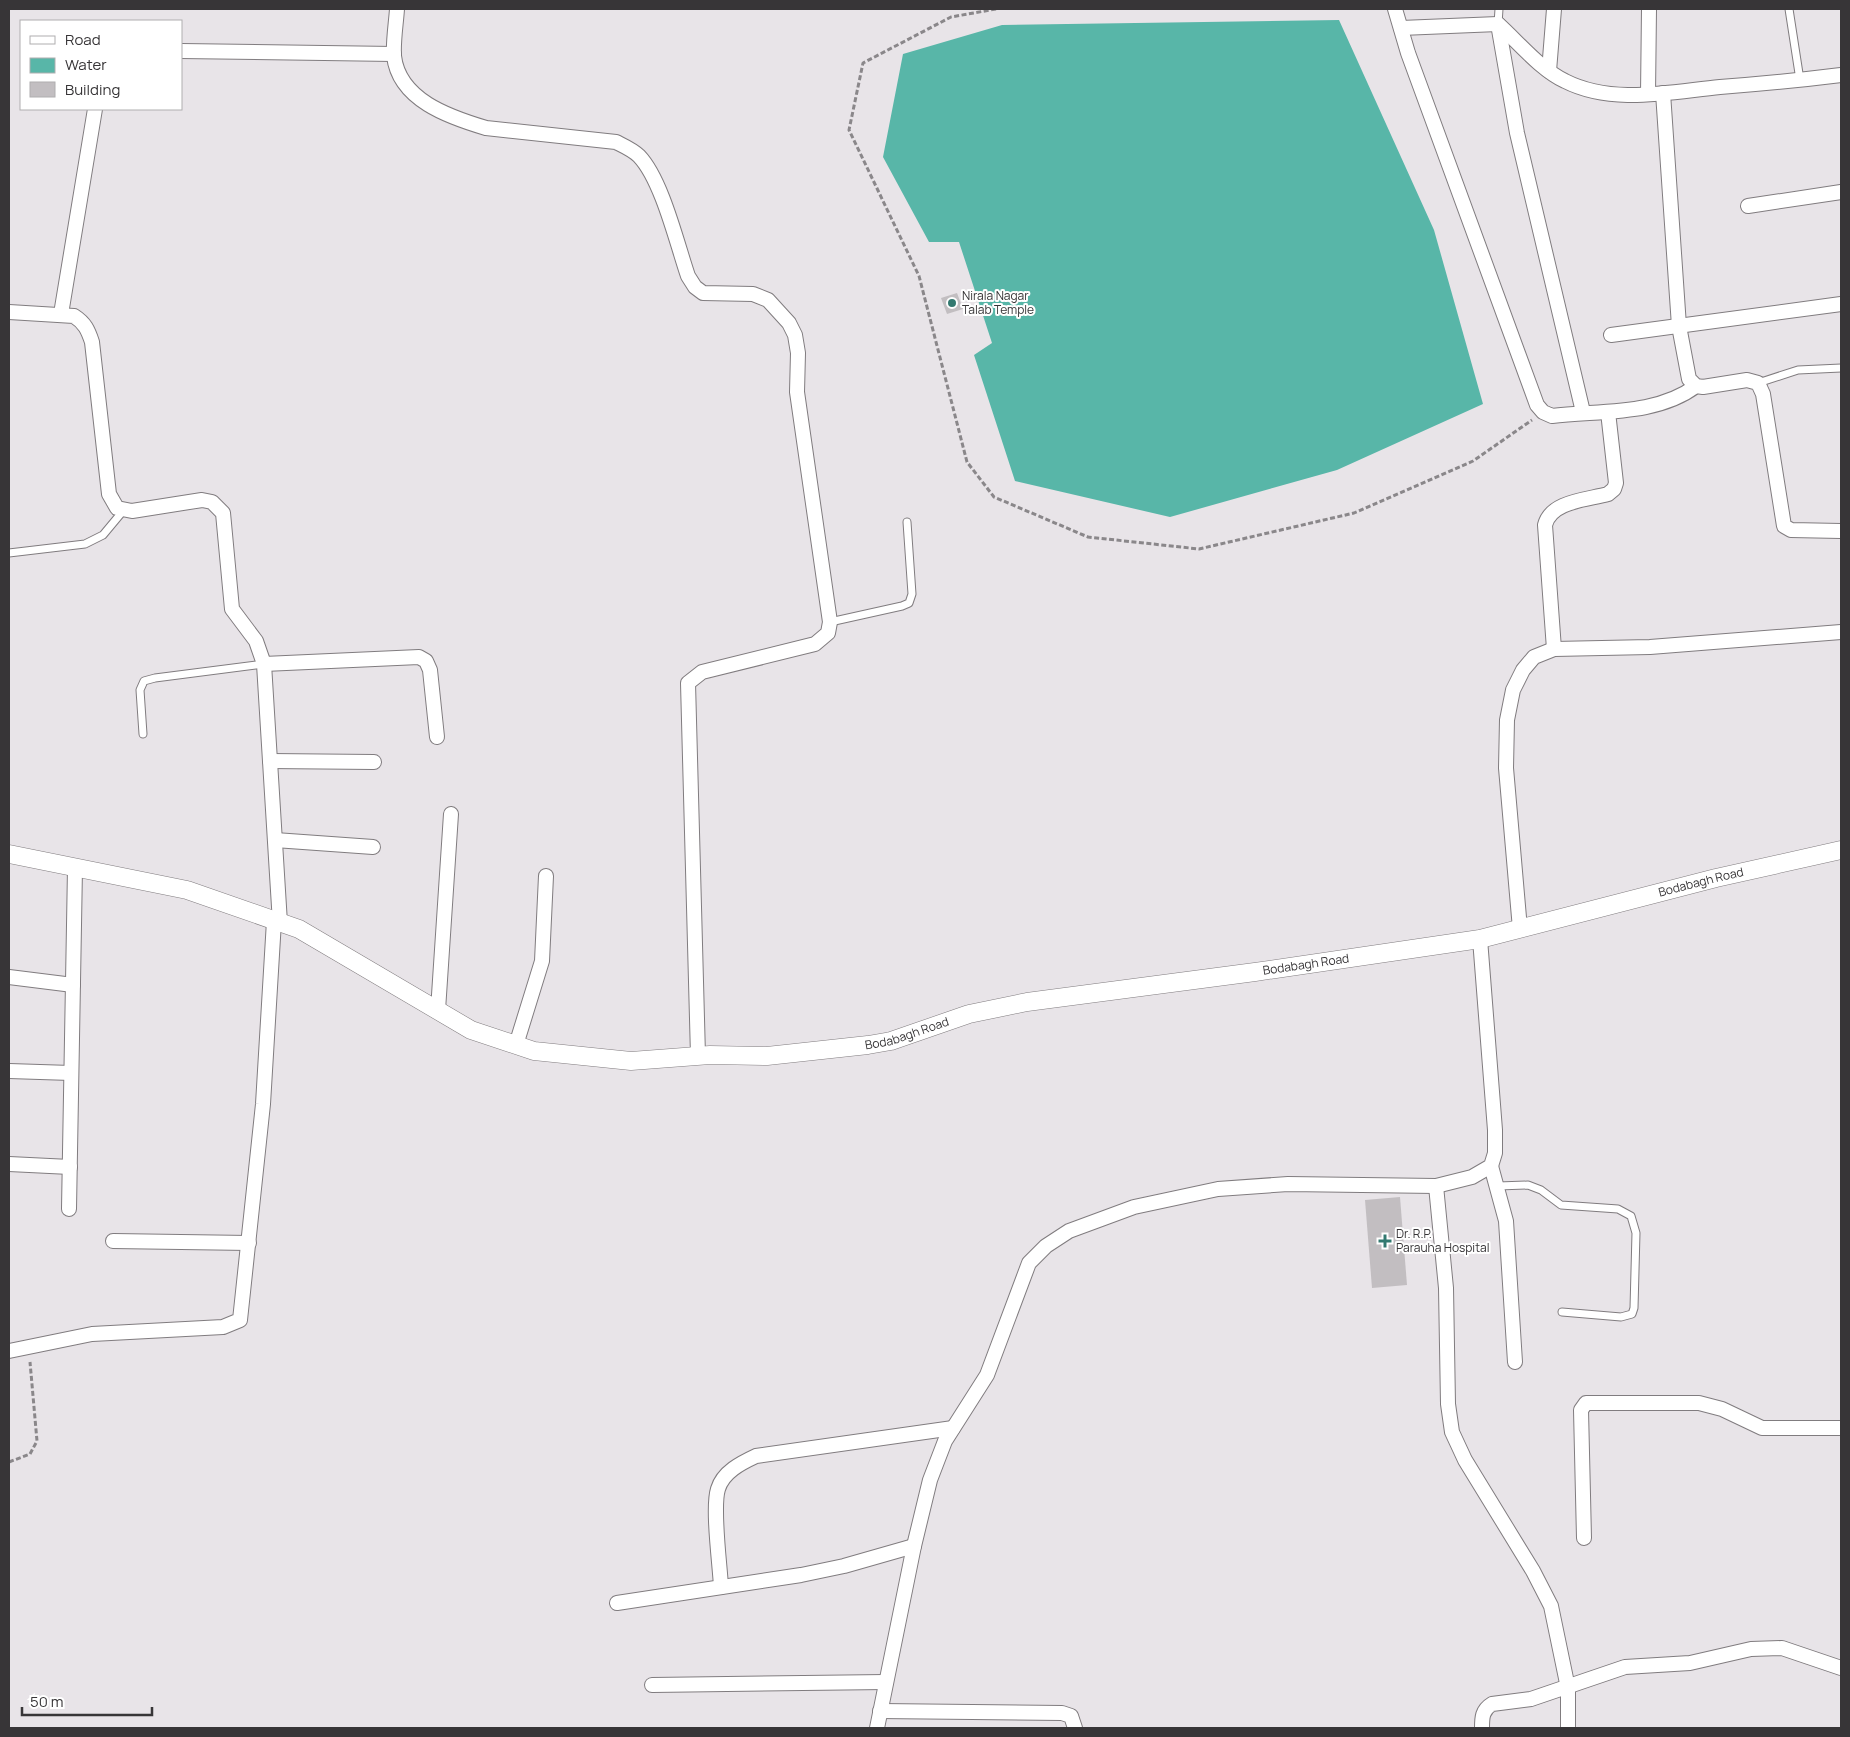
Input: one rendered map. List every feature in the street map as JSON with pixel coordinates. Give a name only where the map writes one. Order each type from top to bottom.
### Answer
[{"type":"street","points":[[397,9],[394,54],[401,78],[414,96],[469,123],[506,132],[616,142],[630,148],[639,156],[655,182],[688,276],[695,286],[703,293],[714,295],[743,294],[760,296],[768,300],[789,323],[798,344],[797,392],[830,622],[828,633],[816,644],[702,672],[688,683],[704,1056]]},
{"type":"street","points":[[1395,9],[1537,405],[1543,412],[1552,416],[1583,412],[1608,412],[1662,403],[1678,398],[1696,386],[1747,380],[1758,383],[1763,394],[1784,526],[1791,530],[1841,531]]},
{"type":"street","points":[[1549,71],[1554,9]]},
{"type":"street","points":[[1648,94],[1649,9]]},
{"type":"street","points":[[1401,28],[1498,24],[1549,71],[1564,81],[1583,88],[1610,94],[1664,93],[1841,75]]},
{"type":"street","points":[[1498,24],[1517,134],[1583,412]]},
{"type":"street","points":[[182,51],[394,54]]},
{"type":"street","points":[[1664,93],[1679,326],[1686,371],[1689,379],[1696,386]]},
{"type":"street","points":[[61,314],[95,110]]},
{"type":"street","points":[[1748,206],[1841,192]]},
{"type":"street","points":[[1612,336],[1841,304]]},
{"type":"street","points":[[9,312],[61,314],[74,316],[82,321],[92,342],[109,494],[113,503],[123,511],[202,500],[212,502],[218,506],[226,523],[232,609],[256,641],[264,664],[275,840],[277,922],[263,1104],[242,1312],[236,1323],[223,1327],[92,1334],[9,1351]]},
{"type":"street","points":[[1554,649],[1545,526],[1547,517],[1559,508],[1608,494],[1614,489],[1616,483],[1608,412]]},
{"type":"street","points":[[1520,929],[1506,768],[1507,720],[1513,690],[1523,670],[1534,657],[1554,649],[1659,646],[1841,632]]},
{"type":"street","points":[[264,664],[419,657],[426,661],[430,670],[437,737]]},
{"type":"street","points":[[270,761],[374,762]]},
{"type":"street","points":[[438,1010],[451,814]]},
{"type":"street","points":[[275,840],[372,847]]},
{"type":"street","name":"Bodabagh Road","points":[[9,854],[187,890],[299,929],[471,1030],[534,1052],[630,1061],[704,1056],[767,1056],[891,1041],[970,1014],[1061,996],[1255,972],[1480,939],[1716,878],[1841,850]]},
{"type":"street","points":[[69,1209],[75,868]]},
{"type":"street","points":[[516,1045],[542,961],[546,876]]},
{"type":"street","points":[[1480,939],[1495,1130],[1495,1154],[1491,1166],[1506,1221],[1515,1362]]},
{"type":"street","points":[[9,977],[73,984]]},
{"type":"street","points":[[9,1071],[71,1073]]},
{"type":"street","points":[[9,1164],[70,1168]]},
{"type":"street","points":[[877,1728],[914,1546],[930,1480],[945,1441],[987,1374],[1029,1263],[1046,1246],[1069,1231],[1134,1207],[1218,1189],[1288,1184],[1436,1186],[1472,1177],[1491,1166]]},
{"type":"street","points":[[1436,1186],[1446,1288],[1448,1404],[1452,1432],[1465,1460],[1533,1571],[1551,1606],[1568,1688],[1568,1728]]},
{"type":"street","points":[[113,1241],[249,1243]]},
{"type":"street","points":[[1584,1538],[1581,1410],[1584,1404],[1593,1402],[1700,1403],[1722,1409],[1762,1428],[1841,1428]]},
{"type":"street","points":[[722,1587],[716,1508],[718,1489],[726,1475],[740,1463],[756,1456],[953,1428]]},
{"type":"street","points":[[617,1603],[844,1566],[914,1546]]},
{"type":"street","points":[[1482,1728],[1482,1715],[1487,1707],[1492,1704],[1531,1699],[1625,1668],[1690,1664],[1758,1648],[1782,1648],[1841,1668]]},
{"type":"street","points":[[652,1684],[886,1682]]},
{"type":"street","points":[[880,1711],[1062,1713],[1071,1716],[1075,1728]]},
{"type":"lane","points":[[1498,24],[1499,9]]},
{"type":"lane","points":[[1790,9],[1800,80]]},
{"type":"lane","points":[[1758,383],[1798,370],[1841,368]]},
{"type":"lane","points":[[9,553],[85,544],[103,535],[123,511]]},
{"type":"lane","points":[[830,622],[909,603],[912,594],[907,522]]},
{"type":"lane","points":[[143,734],[140,690],[144,681],[264,664]]},
{"type":"lane","points":[[1498,1186],[1528,1185],[1541,1190],[1561,1205],[1618,1209],[1631,1216],[1636,1232],[1634,1308],[1632,1314],[1621,1317],[1562,1312]]},
{"type":"path","points":[[996,9],[950,17],[863,63],[849,130],[919,276],[967,462],[994,497],[1088,536],[1199,550],[1354,513],[1473,461],[1543,412]]},
{"type":"path","points":[[9,1462],[30,1454],[37,1441],[29,1346]]},
{"type":"water","points":[[1339,20],[1434,230],[1483,404],[1337,470],[1170,517],[1015,481],[974,355],[992,343],[959,242],[929,242],[883,157],[903,54],[1002,25]]},
{"type":"building","name":"Nirala Nagar Talab Temple","points":[[957,293],[963,309],[947,314],[941,298]]},
{"type":"building","points":[[1400,1197],[1407,1285],[1372,1288],[1365,1200]]},
{"type":"place","name":"Nirala Nagar Talab Temple","points":[[952,303]]},
{"type":"place","name":"Dr. R.P. Parauha Hospital","points":[[1385,1241]]}]
